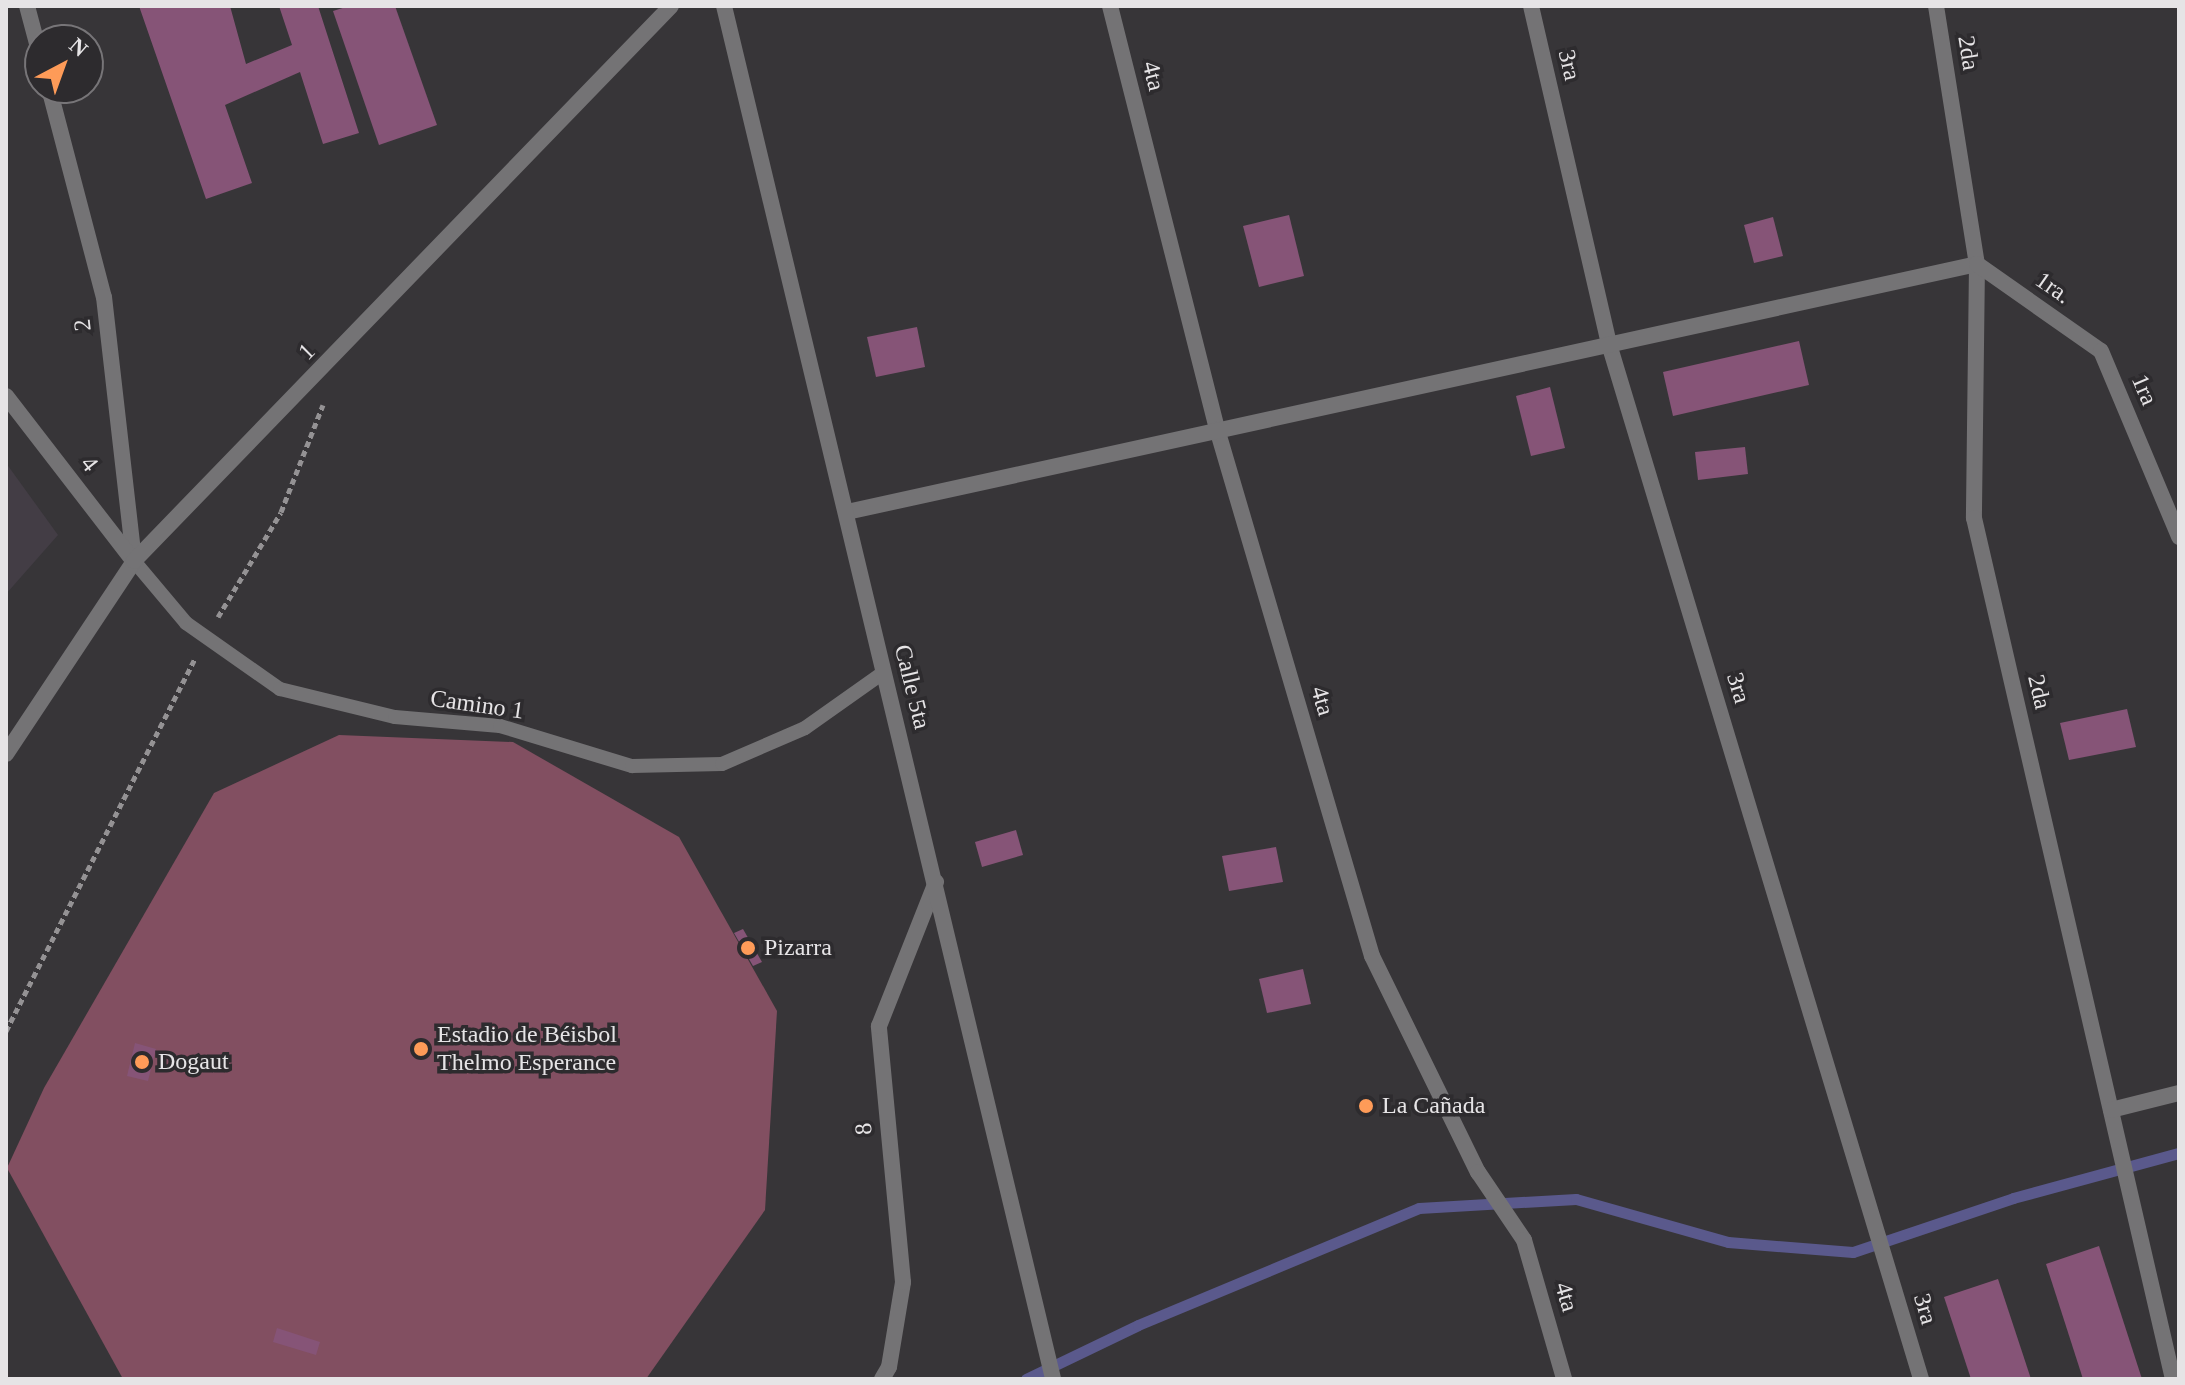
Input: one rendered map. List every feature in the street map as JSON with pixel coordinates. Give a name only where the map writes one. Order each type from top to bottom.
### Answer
[{"type":"street","name":"1","points":[[6,754],[134,561],[671,6]]},
{"type":"street","name":"Calle 5ta","points":[[724,6],[1053,1379]]},
{"type":"street","name":"4ta","points":[[1110,6],[1217,429],[1372,956],[1478,1172],[1524,1240],[1564,1379]]},
{"type":"street","name":"3ra","points":[[1531,6],[1609,344],[1921,1379]]},
{"type":"street","name":"2da","points":[[1936,6],[1977,264],[1974,518],[2173,1379]]},
{"type":"street","name":"2","points":[[53,104],[104,297],[134,561]]},
{"type":"street","points":[[847,512],[1977,264]]},
{"type":"street","name":"1ra.","points":[[1977,264],[2101,351]]},
{"type":"street","name":"1ra","points":[[2101,351],[2179,537]]},
{"type":"street","name":"4","points":[[6,396],[134,561]]},
{"type":"street","name":"8","points":[[882,1379],[889,1367],[903,1282],[879,1026],[936,882]]},
{"type":"street","points":[[2111,1110],[2179,1093]]},
{"type":"lane","name":"Camino 1","points":[[134,561],[186,623],[280,689],[395,717],[500,726],[632,766],[722,764],[805,728],[884,672]]},
{"type":"path","points":[[6,1031],[206,638],[281,512],[328,393]]},
{"type":"shaded area","points":[[6,463],[58,535],[6,594]]},
{"type":"shaded area","name":"Estadio de Béisbol Thelmo Esperance","points":[[339,735],[513,742],[679,837],[777,1011],[765,1210],[646,1379],[123,1379],[7,1168],[44,1088],[214,793]]},
{"type":"building","points":[[139,6],[230,6],[246,64],[292,45],[279,6],[318,6],[359,133],[323,144],[300,72],[225,105],[252,183],[206,199]]},
{"type":"building","points":[[349,6],[395,6],[437,125],[379,145],[333,11]]},
{"type":"building","points":[[1289,215],[1304,276],[1259,287],[1243,226]]},
{"type":"building","points":[[1773,217],[1783,256],[1754,263],[1744,225]]},
{"type":"building","points":[[917,327],[925,367],[876,377],[867,337]]},
{"type":"building","points":[[1799,341],[1809,385],[1673,416],[1663,372]]},
{"type":"building","points":[[1550,387],[1565,448],[1531,456],[1516,396]]},
{"type":"building","points":[[1745,447],[1748,474],[1698,480],[1695,452]]},
{"type":"building","points":[[2127,709],[2136,747],[2069,760],[2060,723]]},
{"type":"building","points":[[1016,830],[1023,855],[982,867],[975,842]]},
{"type":"building","points":[[1276,847],[1283,882],[1229,891],[1222,856]]},
{"type":"building","name":"Pizarra","points":[[743,929],[762,962],[753,966],[734,933]]},
{"type":"building","points":[[1303,969],[1311,1004],[1267,1013],[1259,979]]},
{"type":"building","name":"Dogaut","points":[[135,1043],[156,1049],[148,1081],[127,1076]]},
{"type":"building","points":[[2099,1246],[2142,1379],[2083,1379],[2046,1264]]},
{"type":"building","points":[[1998,1279],[2031,1379],[1971,1379],[1944,1297]]},
{"type":"building","points":[[277,1328],[320,1342],[316,1355],[273,1342]]},
{"type":"waterway","points":[[1026,1379],[1138,1325],[1419,1208],[1576,1199],[1728,1242],[1853,1252],[2013,1198],[2179,1153]]},
{"type":"place","name":"Pizarra","points":[[748,948]]},
{"type":"place","name":"Estadio de Béisbol Thelmo Esperance","points":[[421,1049]]},
{"type":"place","name":"Dogaut","points":[[142,1062]]},
{"type":"place","name":"La Cañada","points":[[1366,1106]]}]
